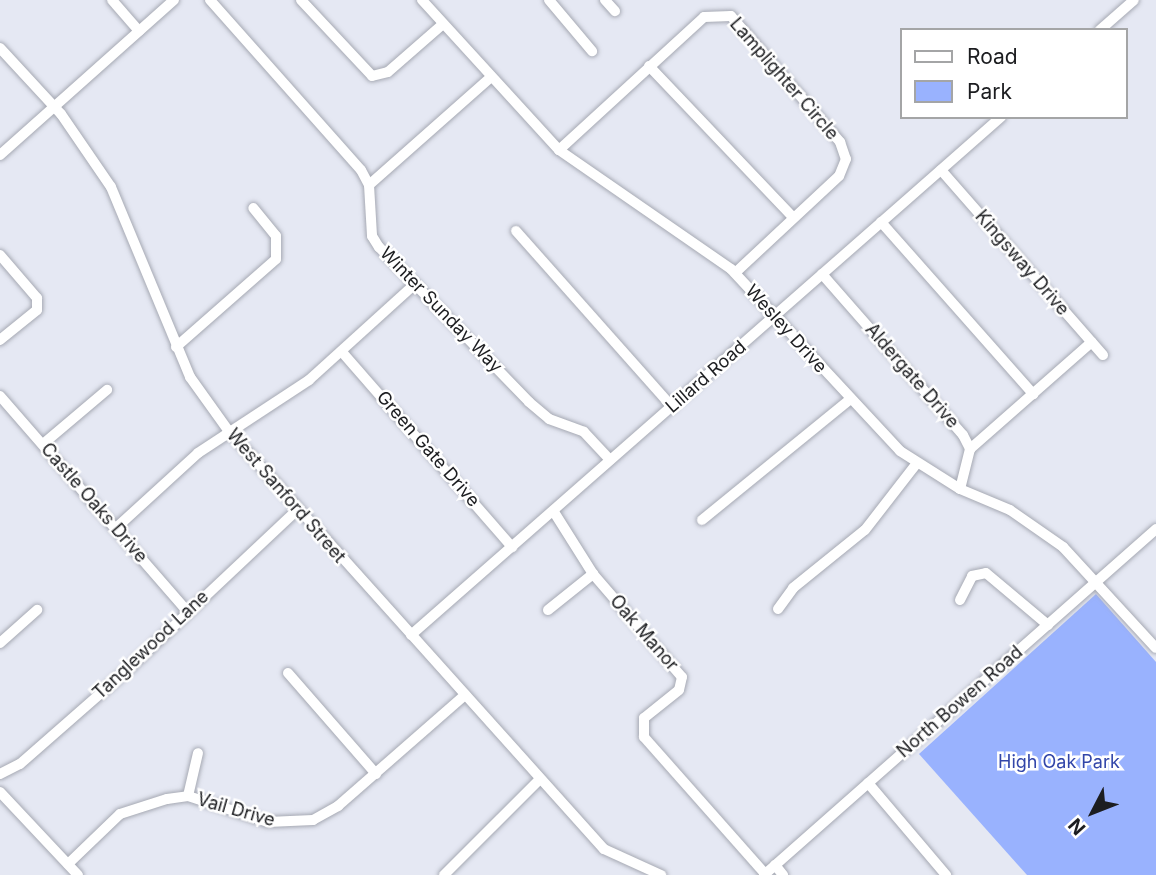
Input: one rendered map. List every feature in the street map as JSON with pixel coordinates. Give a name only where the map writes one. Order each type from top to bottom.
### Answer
[{"type":"street","points":[[111,0],[139,31]]},
{"type":"street","points":[[0,155],[174,0]]},
{"type":"street","points":[[210,0],[369,185],[491,77]]},
{"type":"street","points":[[302,0],[372,76],[388,72],[443,24]]},
{"type":"street","name":"Wesley Drive","points":[[422,0],[559,150],[692,237],[735,273],[776,315],[849,400],[917,463],[960,489],[1029,522],[1096,581],[1156,648]]},
{"type":"street","points":[[549,0],[592,51]]},
{"type":"street","points":[[605,0],[615,11]]},
{"type":"street","points":[[1102,28],[1134,0]]},
{"type":"street","name":"Lamplighter Circle","points":[[559,150],[704,17],[731,16],[844,150],[839,176],[735,273]]},
{"type":"street","name":"West Sanford Street","points":[[0,48],[53,107],[113,192],[176,347],[197,388],[228,430],[539,780],[604,849],[632,865],[661,875]]},
{"type":"street","points":[[649,66],[793,217]]},
{"type":"street","name":"Lillard Road","points":[[411,635],[999,119]]},
{"type":"street","name":"Kingsway Drive","points":[[941,170],[1103,355]]},
{"type":"street","name":"Winter Sunday Way","points":[[369,185],[372,236],[529,402],[549,419],[584,432],[610,460]]},
{"type":"street","points":[[176,347],[276,260],[276,236],[253,208]]},
{"type":"street","points":[[881,222],[1033,394]]},
{"type":"street","points":[[516,231],[672,407]]},
{"type":"street","points":[[0,255],[29,287],[37,310],[0,340]]},
{"type":"street","name":"Aldergate Drive","points":[[822,274],[970,449]]},
{"type":"street","points":[[116,528],[228,430],[309,380],[415,284]]},
{"type":"street","points":[[960,489],[970,449],[1092,342]]},
{"type":"street","name":"Green Gate Drive","points":[[342,352],[512,547]]},
{"type":"street","points":[[43,444],[107,390]]},
{"type":"street","name":"Castle Oaks Drive","points":[[0,396],[187,611]]},
{"type":"street","points":[[702,520],[849,400]]},
{"type":"street","points":[[778,609],[793,588],[864,530],[917,463]]},
{"type":"street","name":"Tanglewood Lane","points":[[0,774],[20,764],[124,673],[187,611],[298,510]]},
{"type":"street","name":"Oak Manor","points":[[554,512],[593,574],[682,677],[679,690],[644,718],[644,737],[765,875]]},
{"type":"street","name":"North Bowen Road","points":[[765,875],[1156,529]]},
{"type":"street","points":[[960,600],[972,576],[986,573],[1048,625]]},
{"type":"street","points":[[548,610],[593,574]]},
{"type":"street","points":[[0,643],[37,610]]},
{"type":"street","points":[[288,673],[376,774]]},
{"type":"street","name":"Vail Drive","points":[[68,864],[120,814],[188,796],[268,822],[301,824],[338,806],[465,695]]},
{"type":"street","points":[[188,796],[198,753]]},
{"type":"street","points":[[443,875],[539,780]]},
{"type":"street","points":[[868,783],[946,875]]},
{"type":"street","points":[[0,792],[78,875]]},
{"type":"street","points":[[625,875],[632,865]]},
{"type":"street","points":[[775,865],[783,875]]},
{"type":"green space","name":"High Oak Park","points":[[1096,594],[1156,662],[1156,875],[1027,875],[919,754]]}]
